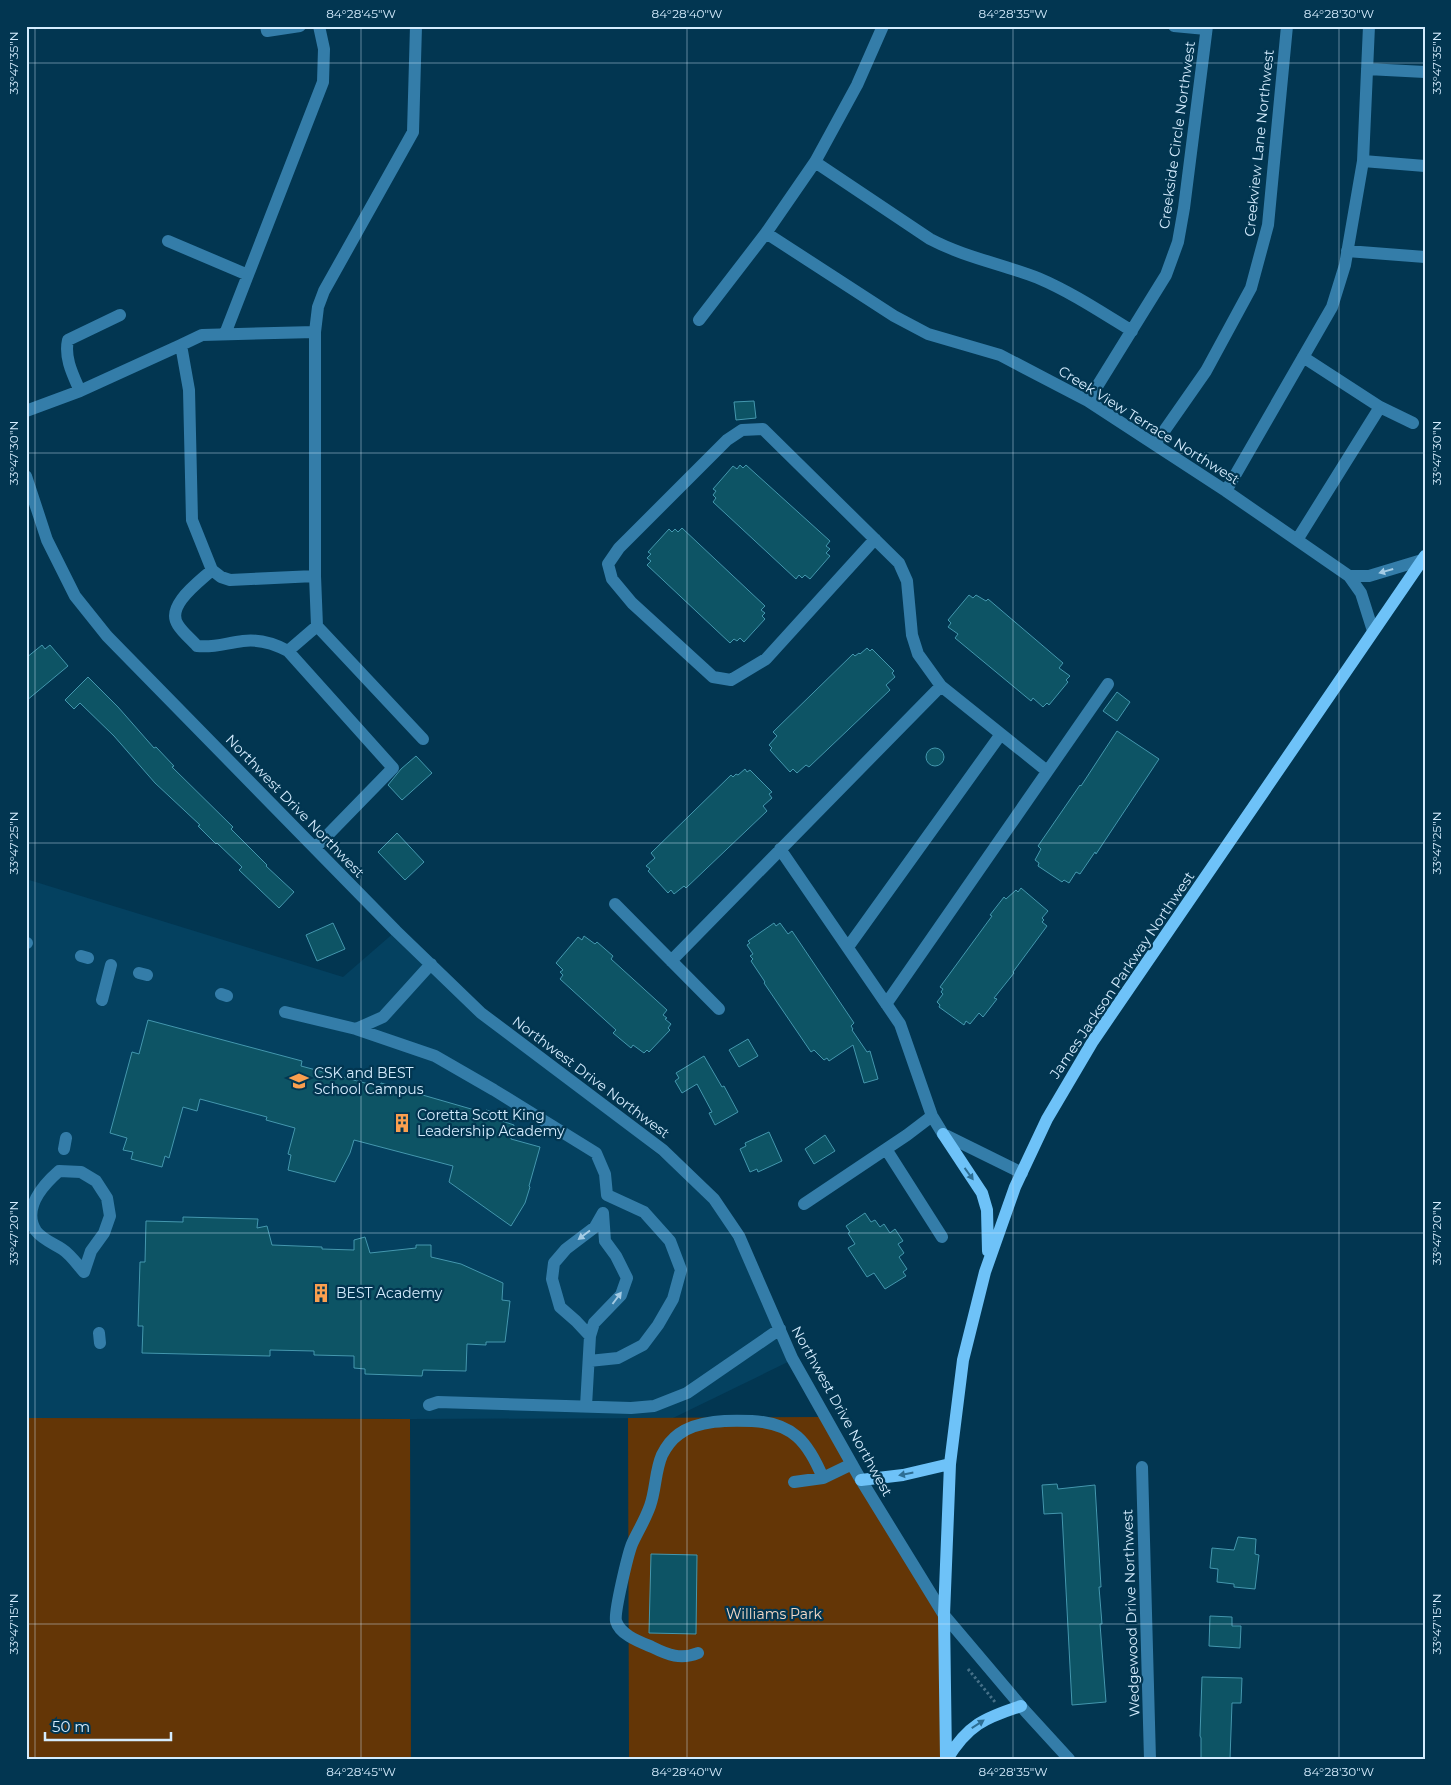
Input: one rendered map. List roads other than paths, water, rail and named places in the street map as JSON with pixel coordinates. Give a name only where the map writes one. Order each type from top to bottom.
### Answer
[{"type":"main road","name":"James Jackson Parkway Northwest","points":[[946,1759],[944,1615],[950,1464],[963,1360],[988,1263],[1015,1187],[1047,1118],[1093,1041],[1423,558]]},
{"type":"main road","points":[[942,1134],[982,1193],[987,1210],[988,1263]]},
{"type":"main road","points":[[861,1480],[903,1475],[950,1464]]},
{"type":"main road","points":[[946,1759],[958,1741],[975,1725],[1021,1706]]},
{"type":"street","points":[[266,26],[267,31],[300,26]]},
{"type":"street","points":[[225,334],[323,82],[324,50],[319,26]]},
{"type":"street","points":[[416,26],[413,132],[324,291],[318,307],[315,332],[315,576],[317,626],[423,739]]},
{"type":"street","points":[[699,320],[766,233],[815,162],[857,85],[883,26]]},
{"type":"street","points":[[1174,26],[1207,28]]},
{"type":"street","name":"Creekview Lane Northwest","points":[[1155,444],[1206,371],[1252,288],[1268,225],[1287,26]]},
{"type":"street","points":[[1226,491],[1332,307],[1345,265],[1363,161],[1369,26]]},
{"type":"street","name":"Creekside Circle Northwest","points":[[1088,401],[1166,275],[1178,242],[1207,28]]},
{"type":"street","points":[[1367,69],[1425,72]]},
{"type":"street","points":[[1363,161],[1425,166]]},
{"type":"street","points":[[815,162],[943,246],[1010,268],[1060,288],[1132,331]]},
{"type":"street","name":"Creek View Terrace Northwest","points":[[766,233],[894,316],[928,334],[1000,355],[1088,401],[1155,444],[1349,576],[1361,593],[1373,631]]},
{"type":"street","points":[[168,241],[248,275]]},
{"type":"street","points":[[1347,251],[1425,257]]},
{"type":"street","points":[[80,391],[70,370],[66,349],[68,340],[120,315]]},
{"type":"street","points":[[26,411],[80,391],[202,335],[315,332]]},
{"type":"street","points":[[181,345],[189,390],[192,520],[212,570],[220,577],[230,580],[315,576]]},
{"type":"street","points":[[1303,357],[1380,407],[1413,424]]},
{"type":"street","points":[[1297,540],[1380,407]]},
{"type":"street","points":[[874,539],[766,659],[731,680],[713,677],[632,603],[612,578],[608,564],[632,534],[727,440],[742,430],[763,429],[899,563],[907,581],[912,635],[918,654],[941,686],[1047,771]]},
{"type":"street","name":"Northwest Drive Northwest","points":[[26,476],[47,540],[75,596],[108,636],[315,848],[481,1013],[663,1150],[714,1199],[739,1236],[792,1358],[861,1480],[944,1615],[1021,1706],[1069,1759]]},
{"type":"street","points":[[1349,576],[1370,576],[1423,558]]},
{"type":"street","points":[[212,570],[179,602],[175,614],[177,624],[197,646],[211,647],[245,641],[274,644],[288,651],[393,768],[315,848]]},
{"type":"street","points":[[288,651],[317,626]]},
{"type":"street","points":[[886,1004],[1108,684]]},
{"type":"street","points":[[671,961],[941,686]]},
{"type":"street","points":[[848,947],[1001,734]]},
{"type":"street","points":[[780,849],[900,1024],[932,1116],[942,1134],[1022,1173]]},
{"type":"street","points":[[615,904],[719,1010]]},
{"type":"street","points":[[102,1000],[111,964]]},
{"type":"street","points":[[356,1029],[383,1016],[431,964]]},
{"type":"street","points":[[285,1012],[356,1029],[435,1056],[596,1153],[605,1174],[607,1195],[603,1214],[605,1241],[616,1256],[627,1278],[621,1295],[594,1323],[590,1336],[586,1406]]},
{"type":"street","points":[[804,1204],[932,1116]]},
{"type":"street","points":[[886,1149],[942,1237]]},
{"type":"street","points":[[59,1171],[81,1172],[96,1181],[108,1198],[110,1216],[104,1233],[91,1251],[84,1272],[64,1250],[37,1232],[31,1219],[37,1196],[46,1182],[59,1171]]},
{"type":"street","points":[[589,1361],[618,1358],[643,1345],[658,1325],[673,1299],[681,1270],[670,1241],[644,1212],[607,1195]]},
{"type":"street","points":[[590,1336],[576,1320],[560,1307],[552,1279],[554,1263],[566,1249],[595,1227],[603,1214]]},
{"type":"street","points":[[429,1405],[438,1402],[631,1408],[654,1406],[687,1393],[780,1330]]},
{"type":"street","points":[[698,1653],[681,1657],[663,1653],[628,1635],[616,1622],[615,1615],[632,1545],[644,1523],[651,1504],[659,1463],[667,1446],[680,1433],[698,1425],[745,1421],[775,1424],[790,1431],[800,1439],[810,1451],[823,1478]]},
{"type":"street","points":[[794,1482],[823,1478],[852,1464]]},
{"type":"street","name":"Wedgewood Drive Northwest","points":[[1142,1468],[1150,1759]]},
{"type":"place","name":"CSK and BEST School Campus","points":[[299,1081]]},
{"type":"place","name":"Coretta Scott King Leadership Academy","points":[[402,1123]]},
{"type":"place","name":"BEST Academy","points":[[321,1293]]},
{"type":"park label","name":"Williams Park","points":[[774,1614]]}]
